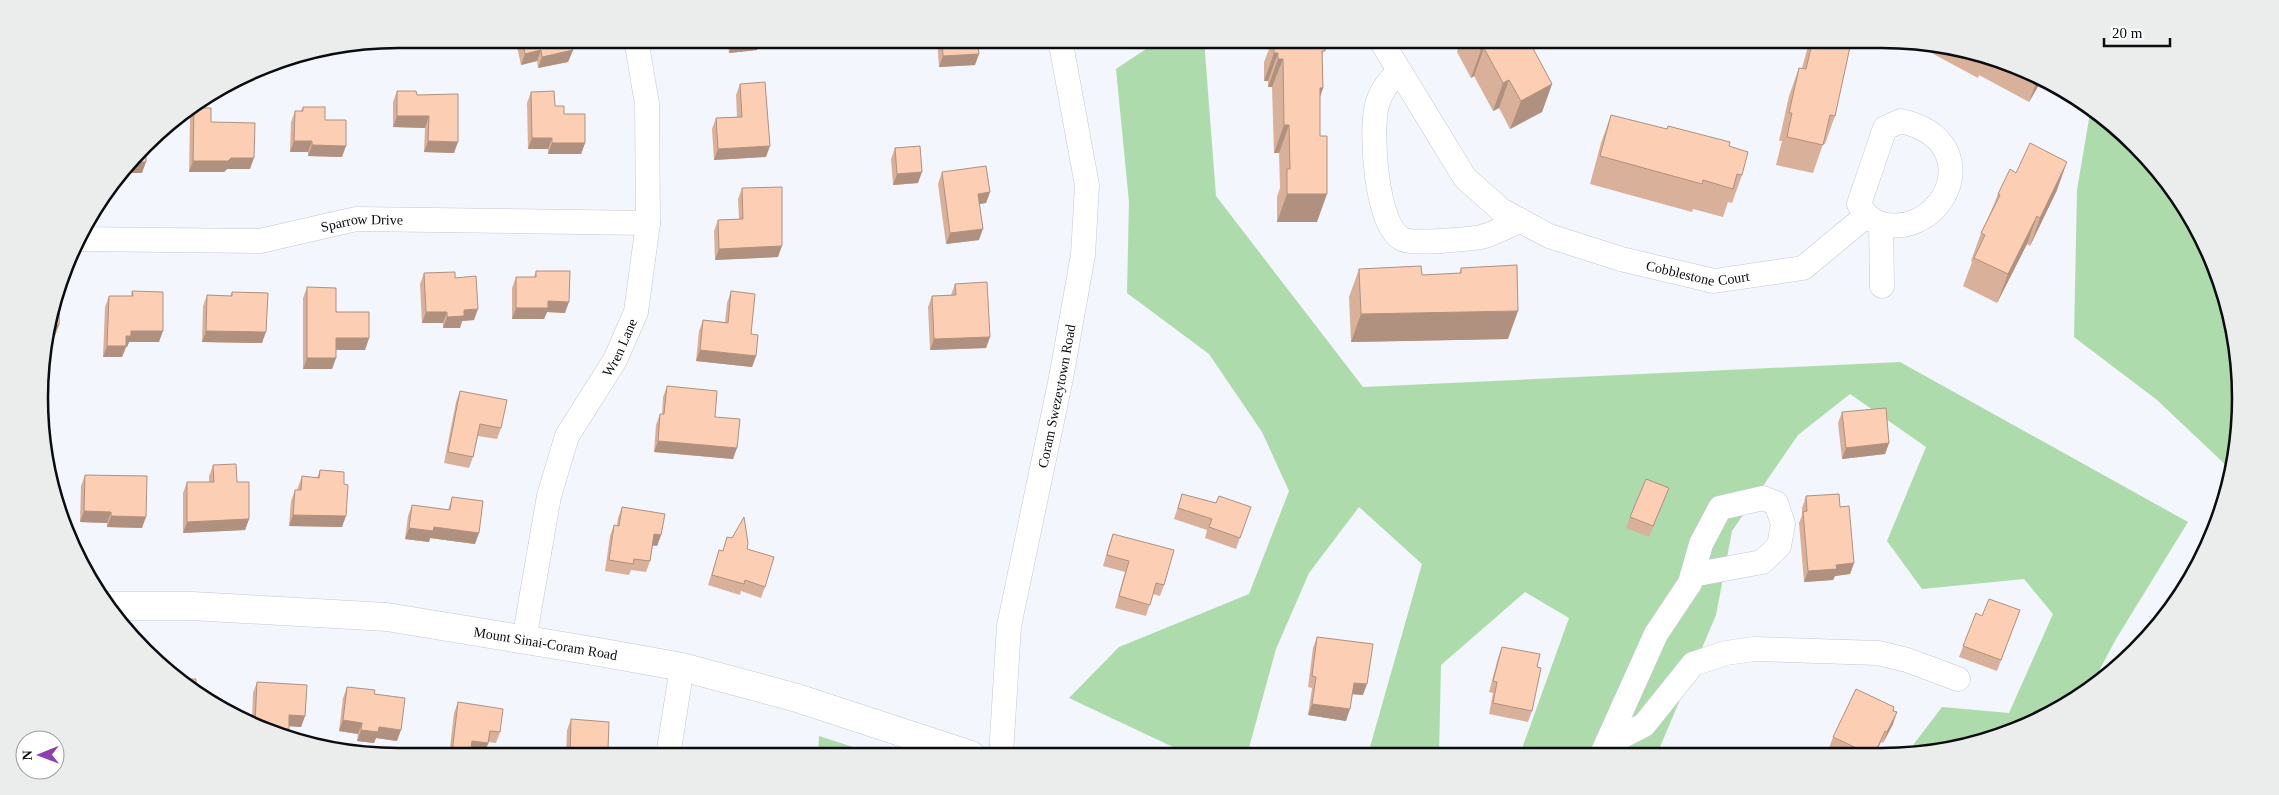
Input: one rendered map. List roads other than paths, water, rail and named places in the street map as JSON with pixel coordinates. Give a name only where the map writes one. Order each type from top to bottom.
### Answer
[{"type":"main road","name":"Mount Sinai-Coram Road","points":[[116,606],[192,606],[387,618],[524,640],[682,667],[797,698],[950,748]]},
{"type":"street","name":"Wren Lane","points":[[524,640],[549,496],[564,444],[567,436],[615,360],[636,312],[648,223],[647,104],[638,48]]},
{"type":"street","name":"Coram Swezeytown Road","points":[[1001,748],[1009,626],[1061,378],[1083,255],[1087,184],[1062,48]]},
{"type":"street","name":"Cobblestone Court","points":[[1386,48],[1465,178],[1501,210],[1549,236],[1612,256],[1714,281],[1803,268],[1873,220],[1882,286]]},
{"type":"street","points":[[1399,70],[1382,89],[1376,107],[1374,135],[1384,217],[1392,233],[1403,240],[1421,242],[1482,237],[1520,220]]},
{"type":"street","name":"Sparrow Drive","points":[[86,239],[260,241],[356,219],[648,223]]},
{"type":"street","points":[[1605,748],[1656,634],[1690,583],[1692,575]]},
{"type":"street","points":[[1607,748],[1644,725],[1693,664],[1726,653],[1754,649],[1878,653],[1907,660],[1958,680]]},
{"type":"street","points":[[669,748],[682,667]]}]
